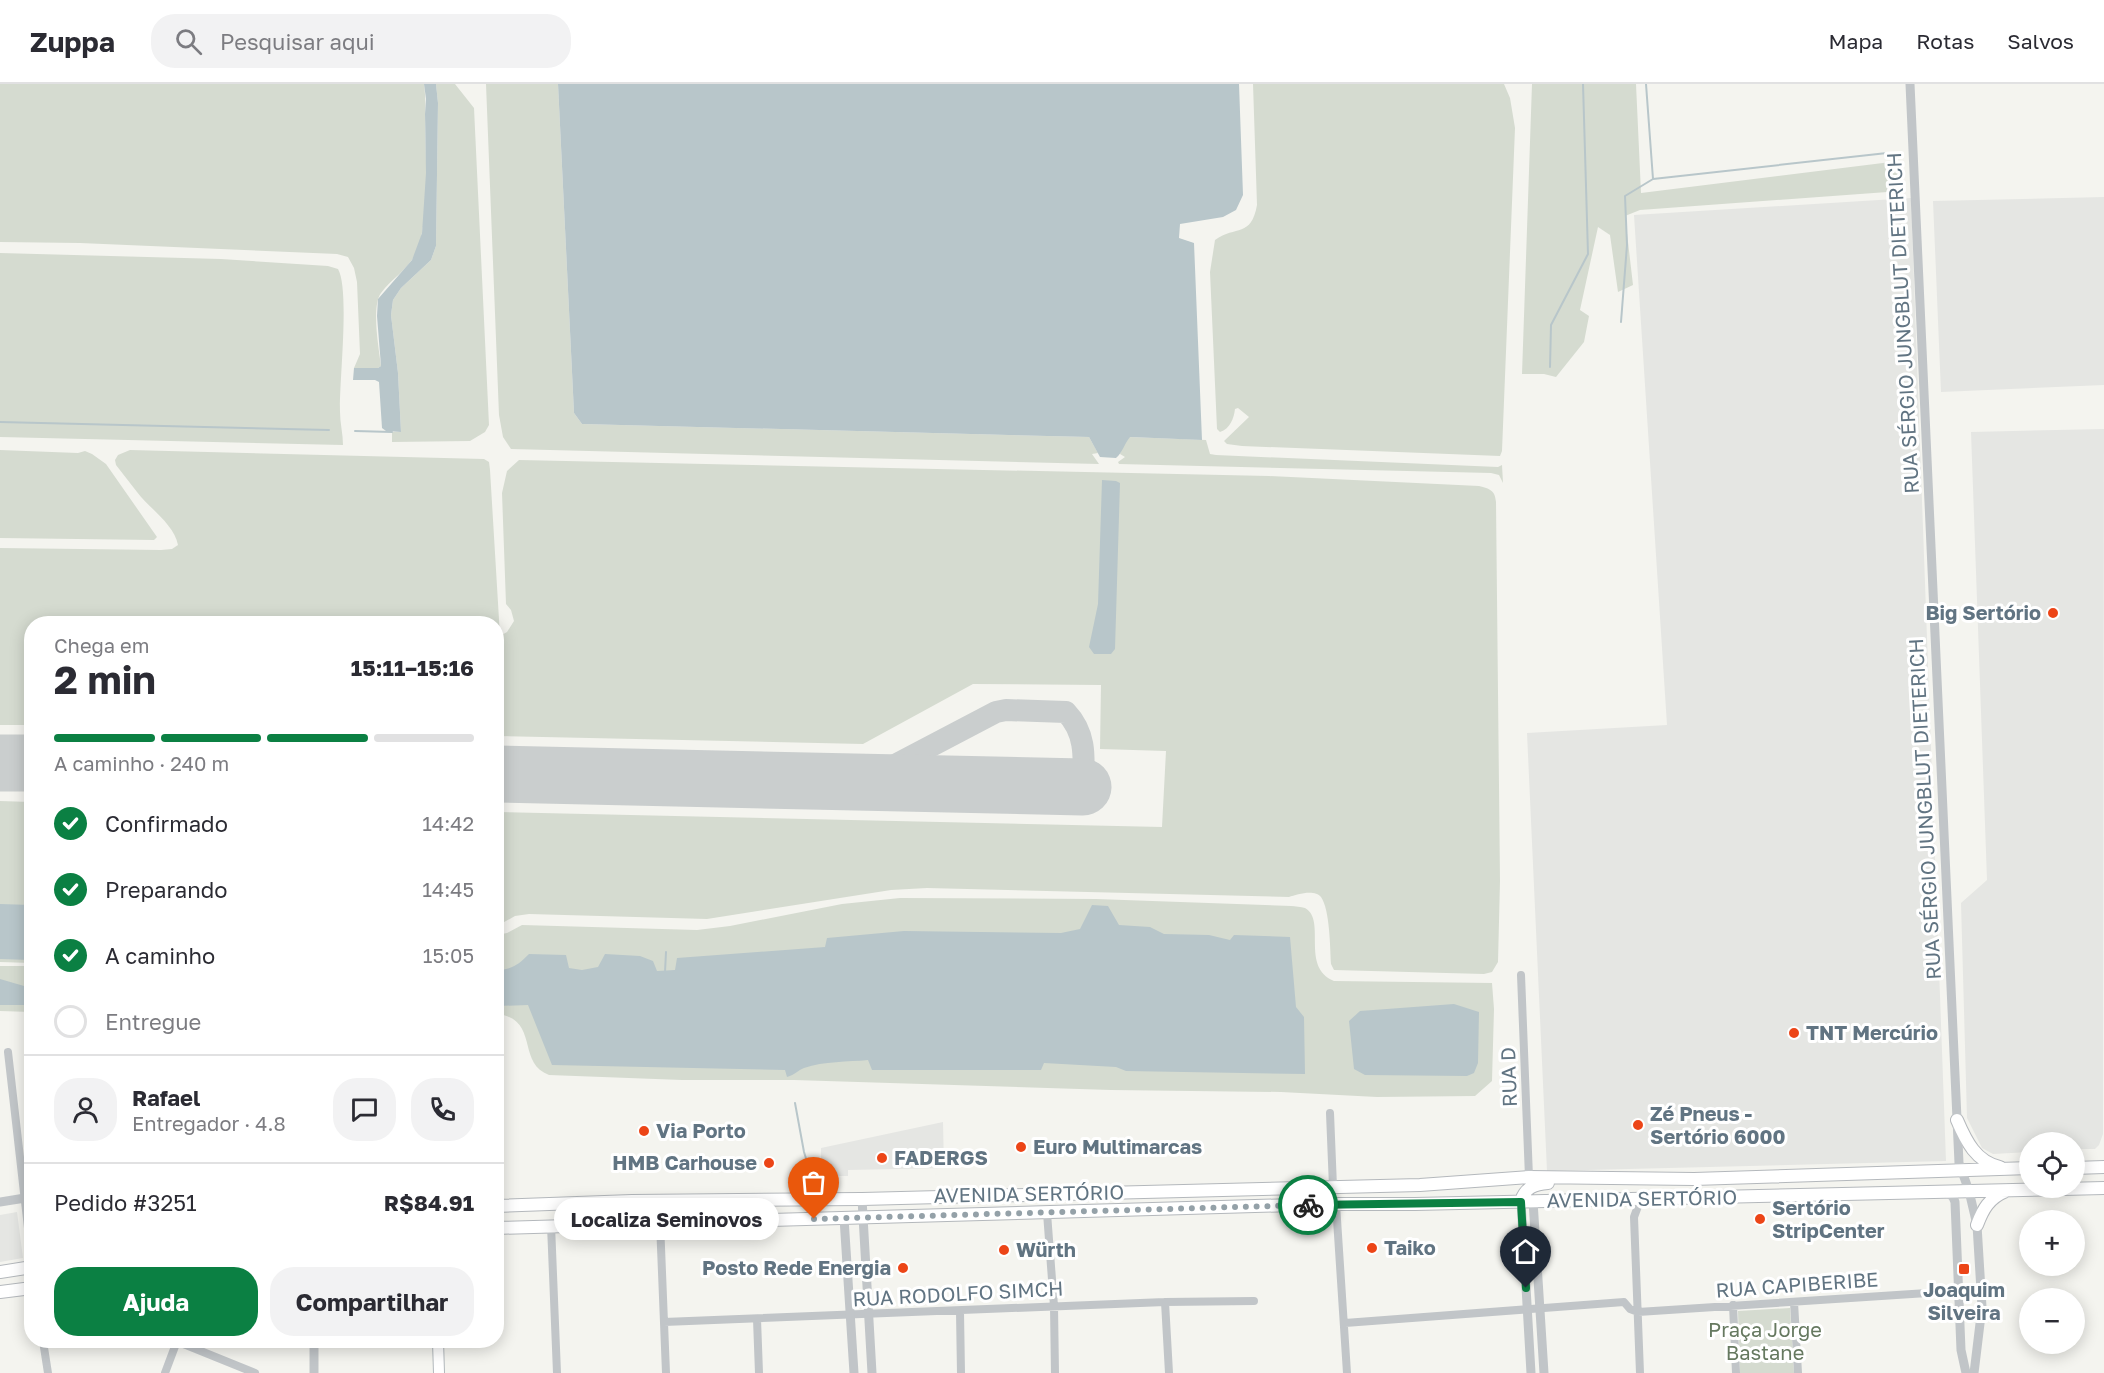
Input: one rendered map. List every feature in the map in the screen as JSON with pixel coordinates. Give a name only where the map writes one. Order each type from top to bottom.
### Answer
[{"type":"main road","points":[[1957,1120],[1970,1148],[1981,1159],[1991,1165],[2010,1169]]},
{"type":"main road","points":[[2085,1168],[2104,1167]]},
{"type":"main road","name":"AVENIDA SERTÓRIO","points":[[504,1206],[1450,1184],[1529,1177],[1694,1179],[2019,1169]]},
{"type":"main road","points":[[1527,1201],[1525,1192],[1533,1185],[1585,1179]]},
{"type":"main road","name":"AVENIDA SERTÓRIO","points":[[504,1228],[1336,1204],[2104,1188]]},
{"type":"main road","points":[[1977,1225],[1988,1202],[1995,1196],[2008,1191]]},
{"type":"main road","points":[[0,1272],[24,1267]]},
{"type":"main road","points":[[0,1292],[24,1289]]},
{"type":"main road","points":[[438,1348],[439,1373]]},
{"type":"street","name":"RUA SÉRGIO JUNGBLUT DIETERICH","points":[[1910,84],[1959,1163],[1977,1225],[1982,1307],[1974,1373]]},
{"type":"street","name":"RUA D","points":[[1521,975],[1529,1177]]},
{"type":"street","points":[[8,1052],[24,1167]]},
{"type":"street","points":[[1330,1113],[1333,1187]]},
{"type":"street","points":[[1945,1191],[1953,1197],[1955,1202],[1961,1350],[1966,1373]]},
{"type":"street","points":[[0,1202],[24,1197]]},
{"type":"street","points":[[1640,1373],[1634,1217],[1641,1198]]},
{"type":"street","points":[[862,1199],[872,1373]]},
{"type":"street","points":[[1527,1201],[1540,1308],[1544,1373]]},
{"type":"street","points":[[1527,1201],[1527,1309],[1531,1373]]},
{"type":"street","points":[[1336,1204],[1347,1373]]},
{"type":"street","points":[[1047,1213],[1054,1306],[1055,1373]]},
{"type":"street","points":[[844,1218],[854,1373]]},
{"type":"street","points":[[660,1222],[666,1373]]},
{"type":"street","points":[[551,1225],[557,1373]]},
{"type":"street","name":"RUA CAPIBERIBE","points":[[1638,1312],[1958,1291]]},
{"type":"street","name":"RUA RODOLFO SIMCH","points":[[664,1322],[960,1312],[1165,1302],[1254,1301]]},
{"type":"street","points":[[1165,1302],[1169,1373]]},
{"type":"street","points":[[1345,1323],[1624,1302],[1630,1309],[1638,1312]]},
{"type":"street","points":[[1794,1302],[1798,1373]]},
{"type":"street","points":[[1733,1305],[1736,1373]]},
{"type":"street","points":[[960,1312],[961,1373]]},
{"type":"street","points":[[757,1319],[759,1373]]},
{"type":"street","points":[[44,1348],[48,1373]]},
{"type":"street","points":[[165,1373],[174,1348]]},
{"type":"street","points":[[194,1348],[255,1373]]},
{"type":"street","points":[[314,1348],[314,1373]]},
{"type":"shaded area","points":[[424,84],[436,84],[438,103],[436,246],[431,260],[401,288],[393,300],[391,315],[398,373],[401,432],[386,431],[382,428],[379,382],[353,380],[354,368],[381,366],[378,299],[412,260],[422,233],[426,173]]},
{"type":"shaded area","points":[[558,84],[1239,84],[1243,195],[1236,210],[1223,217],[1180,224],[1179,238],[1194,243],[1202,440],[1130,437],[1116,458],[1100,457],[1089,437],[582,424],[574,413]]},
{"type":"shaded area","points":[[2104,197],[2104,385],[1941,392],[1933,201]]},
{"type":"shaded area","points":[[1911,198],[1946,1161],[1547,1171],[1527,733],[1667,725],[1634,215]]},
{"type":"shaded area","points":[[2104,429],[2103,1134],[2095,1149],[2085,1149],[2085,1132],[2019,1132],[2019,1153],[1993,1154],[1982,1148],[1967,1118],[1961,903],[1987,880],[1971,432]]},
{"type":"shaded area","points":[[1102,480],[1120,483],[1115,649],[1111,654],[1094,654],[1089,647],[1098,604]]},
{"type":"shaded area","points":[[0,904],[24,905],[24,960],[0,959]]},
{"type":"shaded area","points":[[1092,905],[1108,906],[1119,925],[1150,927],[1164,934],[1209,935],[1230,940],[1234,935],[1290,937],[1296,1007],[1304,1017],[1305,1074],[1126,1071],[1116,1067],[1044,1063],[1041,1070],[872,1070],[868,1060],[812,1066],[787,1077],[785,1070],[552,1065],[528,1005],[504,1006],[504,969],[515,966],[529,954],[566,955],[569,968],[582,970],[598,967],[605,954],[640,956],[653,961],[657,971],[675,970],[677,958],[825,947],[827,938],[904,931],[1061,933],[1080,929]]},
{"type":"shaded area","points":[[0,979],[24,986],[24,1005],[0,1005]]},
{"type":"shaded area","points":[[1454,1004],[1479,1012],[1478,1063],[1474,1073],[1467,1076],[1365,1075],[1354,1069],[1349,1021],[1360,1011]]},
{"type":"shaded area","name":"FADERGS","points":[[943,1122],[944,1168],[848,1170],[848,1176],[821,1176],[821,1148]]},
{"type":"shaded area","points":[[17,1212],[23,1258],[0,1262],[0,1215]]},
{"type":"green space","points":[[0,84],[424,84],[426,170],[422,235],[415,255],[378,299],[376,328],[381,366],[354,368],[360,354],[357,282],[354,268],[348,257],[337,254],[80,243],[0,242]]},
{"type":"green space","points":[[436,84],[455,84],[474,108],[489,425],[485,432],[470,441],[392,442],[392,432],[401,432],[398,373],[391,315],[393,300],[401,288],[431,260],[436,246],[438,103]]},
{"type":"green space","points":[[486,84],[558,84],[574,413],[582,424],[1089,437],[1098,453],[1092,454],[1099,464],[511,449],[503,437],[499,415]]},
{"type":"green space","points":[[1253,84],[1504,84],[1510,98],[1515,128],[1500,456],[1242,446],[1227,444],[1224,441],[1249,417],[1238,408],[1235,409],[1229,426],[1220,432],[1217,429],[1210,272],[1215,240],[1247,227],[1257,205]]},
{"type":"green space","points":[[1532,84],[1636,84],[1641,193],[1899,161],[1901,191],[1640,210],[1625,216],[1633,285],[1618,292],[1610,235],[1598,227],[1580,310],[1589,316],[1584,342],[1556,377],[1544,374],[1522,374]]},
{"type":"green space","points":[[0,253],[221,259],[328,266],[338,269],[344,316],[340,398],[343,445],[0,437]]},
{"type":"green space","points":[[1129,437],[1206,440],[1210,454],[1216,455],[1498,467],[1502,465],[1503,483],[1499,475],[1491,473],[1119,464],[1118,462],[1125,457],[1120,454],[1123,444]]},
{"type":"green space","points":[[0,450],[78,453],[85,451],[92,454],[106,464],[157,537],[154,540],[0,538]]},
{"type":"green space","points":[[130,450],[484,459],[489,462],[490,470],[499,616],[24,616],[24,725],[0,725],[0,548],[161,550],[172,549],[178,545],[172,530],[142,498],[116,465],[115,460],[118,455]]},
{"type":"green space","points":[[519,460],[1269,476],[1479,486],[1493,492],[1496,502],[1500,881],[1498,962],[1492,972],[1484,974],[1334,970],[1331,964],[1326,911],[1321,897],[1315,893],[1289,897],[927,888],[891,890],[707,919],[529,914],[515,916],[504,922],[504,812],[1162,827],[1166,751],[1100,749],[1101,685],[973,684],[863,744],[504,736],[504,634],[514,621],[511,610],[506,604],[502,493],[507,471]]},
{"type":"green space","points":[[0,801],[24,802],[24,963],[0,962]]},
{"type":"green space","points":[[900,898],[1096,899],[1305,908],[1311,914],[1314,922],[1318,965],[1324,974],[1334,981],[1492,983],[1494,1009],[1492,1081],[1475,1096],[1377,1097],[1281,1092],[1111,1090],[549,1075],[539,1069],[533,1061],[524,1032],[519,1024],[504,1016],[504,934],[522,925],[697,930],[730,926],[842,904]]},
{"type":"green space","points":[[0,966],[24,966],[24,1012],[0,1011]]},
{"type":"green space","name":"Praça Jorge Bastane","points":[[1790,1308],[1794,1373],[1740,1373],[1738,1311]]},
{"type":"waterway","points":[[1550,367],[1551,325],[1588,254],[1583,84]]},
{"type":"waterway","points":[[1646,84],[1653,179],[1887,153]]},
{"type":"waterway","points":[[1621,322],[1627,245],[1625,196],[1653,179]]},
{"type":"waterway","points":[[0,422],[329,430]]},
{"type":"waterway","points":[[355,431],[392,432]]},
{"type":"waterway","points":[[665,972],[666,952]]},
{"type":"waterway","points":[[795,1103],[804,1152],[816,1190]]},
{"type":"taxiway","points":[[768,780],[856,779],[876,775],[996,712],[1006,710],[1066,712],[1073,720],[1081,738],[1084,757],[1083,787]]},
{"type":"runway","points":[[0,763],[24,763]]},
{"type":"runway","points":[[504,774],[1083,787]]},
{"type":"way so far","points":[[814,1219],[1308,1205]]},
{"type":"place","name":"Big Sertório","points":[[2053,613]]},
{"type":"place","name":"TNT Mercúrio","points":[[1794,1033]]},
{"type":"place","name":"Zé Pneus - Sertório 6000","points":[[1638,1125]]},
{"type":"place","name":"Via Porto","points":[[644,1131]]},
{"type":"place","name":"Euro Multimarcas","points":[[1021,1147]]},
{"type":"place","name":"FADERGS","points":[[882,1158]]},
{"type":"place","name":"HMB Carhouse","points":[[769,1163]]},
{"type":"place","name":"Localiza Seminovos","points":[[814,1219]]},
{"type":"place","name":"Sertório StripCenter","points":[[1760,1219]]},
{"type":"place","name":"Taiko","points":[[1372,1248]]},
{"type":"place","name":"Würth","points":[[1004,1250]]},
{"type":"place","name":"Posto Rede Energia","points":[[903,1268]]},
{"type":"place","name":"Joaquim Silveira","points":[[1964,1269]]},
{"type":"route","points":[[1308,1205],[1521,1202],[1526,1288]]}]
